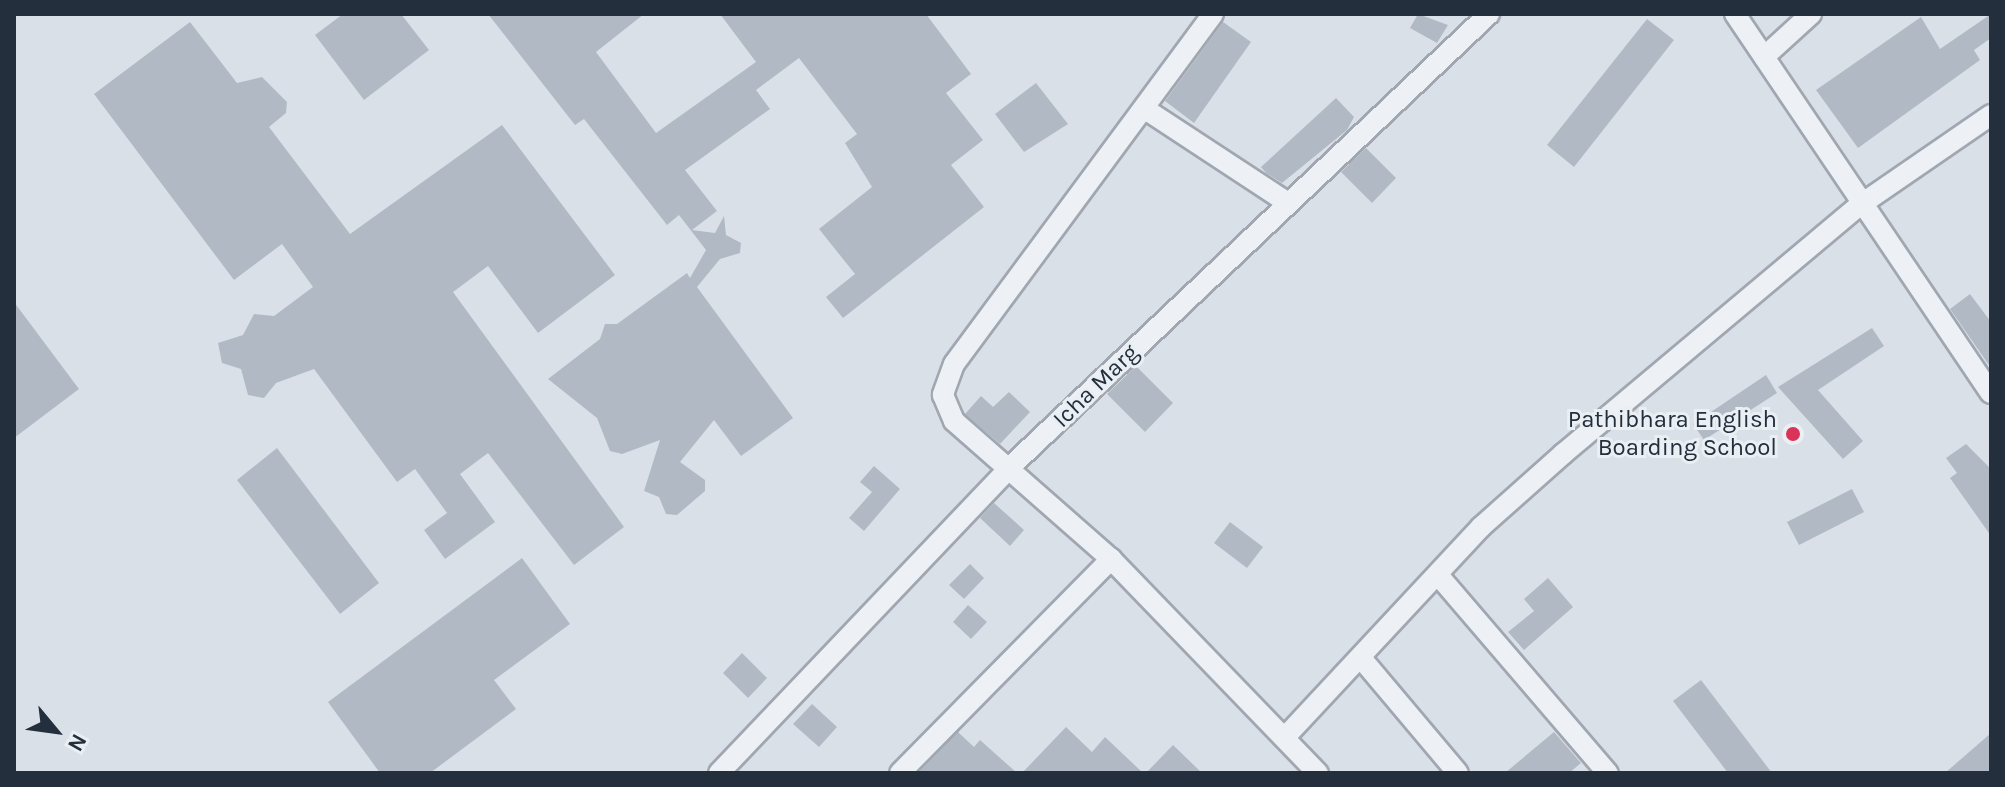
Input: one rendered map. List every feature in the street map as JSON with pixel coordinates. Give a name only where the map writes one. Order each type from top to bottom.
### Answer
[{"type":"street","points":[[1213,14],[945,379],[954,421],[1111,559],[1288,734],[1318,773]]},
{"type":"street","points":[[1735,14],[1860,205],[1991,393]]},
{"type":"street","points":[[1764,57],[1811,14]]},
{"type":"street","name":"Icha Marg","points":[[719,773],[1009,468],[1288,203],[1477,17]]},
{"type":"street","points":[[1145,109],[1288,203]]},
{"type":"street","points":[[1288,734],[1438,575],[1563,454],[1860,205],[1991,115]]},
{"type":"street","points":[[900,773],[1111,559]]},
{"type":"street","points":[[1438,575],[1608,773]]},
{"type":"street","points":[[1361,658],[1458,773]]},
{"type":"building","points":[[343,14],[401,14],[429,50],[364,100],[315,35]]},
{"type":"building","points":[[488,14],[644,14],[596,52],[656,133],[756,62],[720,14],[926,14],[971,74],[946,93],[983,140],[951,165],[984,207],[843,318],[826,297],[855,274],[819,229],[872,187],[845,143],[857,134],[799,58],[756,90],[770,109],[685,170],[717,211],[692,230],[715,233],[724,216],[726,235],[741,243],[740,253],[720,259],[697,287],[793,418],[741,456],[714,420],[680,462],[705,480],[705,491],[677,515],[666,514],[659,497],[644,491],[660,440],[622,454],[610,451],[597,418],[548,379],[600,339],[605,324],[617,324],[687,273],[690,278],[706,250],[679,215],[667,225],[584,119],[575,125]]},
{"type":"building","points":[[1418,14],[1448,25],[1437,43],[1410,28]]},
{"type":"building","points":[[1991,14],[1991,38],[1974,50],[1980,60],[1858,148],[1816,90],[1921,17],[1940,49]]},
{"type":"building","points":[[1647,19],[1674,40],[1574,167],[1547,145]]},
{"type":"building","points":[[190,22],[237,83],[262,77],[287,102],[286,113],[269,127],[350,234],[502,125],[615,275],[538,333],[488,266],[453,292],[624,527],[574,565],[488,453],[460,474],[495,522],[445,559],[424,530],[447,513],[415,469],[397,482],[314,369],[276,383],[264,398],[248,395],[241,369],[222,363],[218,343],[243,335],[254,314],[274,316],[313,287],[282,244],[234,280],[94,94]]},
{"type":"building","points":[[1223,22],[1251,42],[1194,123],[1165,101]]},
{"type":"building","points":[[1036,83],[1068,124],[1024,152],[995,114]]},
{"type":"building","points":[[1336,98],[1354,117],[1347,130],[1282,183],[1266,173],[1261,167]]},
{"type":"building","points":[[1366,148],[1396,178],[1372,203],[1341,172]]},
{"type":"building","points":[[1970,294],[1991,322],[1991,368],[1950,309]]},
{"type":"building","points":[[14,302],[79,389],[14,438]]},
{"type":"building","points":[[1872,328],[1884,346],[1818,390],[1863,441],[1843,459],[1778,387]]},
{"type":"building","points":[[1136,366],[1173,403],[1145,432],[1107,394]]},
{"type":"building","points":[[1766,375],[1777,393],[1704,440],[1693,424]]},
{"type":"building","points":[[1009,392],[1030,412],[1000,444],[965,414],[981,396],[993,407]]},
{"type":"building","points":[[1966,444],[1991,469],[1991,536],[1950,478],[1957,473],[1946,458]]},
{"type":"building","points":[[277,448],[379,583],[340,614],[237,480]]},
{"type":"building","points":[[874,466],[900,489],[864,531],[849,518],[872,492],[860,482]]},
{"type":"building","points":[[1852,489],[1864,512],[1799,545],[1787,522]]},
{"type":"building","points":[[994,503],[1024,530],[1010,546],[980,518]]},
{"type":"building","points":[[1230,522],[1263,547],[1247,568],[1214,543]]},
{"type":"building","points":[[522,558],[570,624],[494,680],[516,709],[430,773],[380,773],[328,702]]},
{"type":"building","points":[[970,564],[984,578],[964,599],[949,585]]},
{"type":"building","points":[[1548,578],[1573,607],[1524,650],[1508,632],[1534,611],[1524,599]]},
{"type":"building","points":[[968,605],[987,622],[971,639],[953,622]]},
{"type":"building","points":[[742,653],[767,678],[748,698],[723,673]]},
{"type":"building","points":[[1701,680],[1772,773],[1728,773],[1673,701]]},
{"type":"building","points":[[812,704],[837,727],[819,747],[793,724]]},
{"type":"building","points":[[1066,727],[1092,752],[1105,737],[1143,773],[1022,773]]},
{"type":"building","points":[[958,732],[974,747],[980,740],[1017,773],[918,773]]},
{"type":"building","points":[[1554,732],[1581,763],[1569,773],[1505,773]]},
{"type":"building","points":[[1991,733],[1991,773],[1945,773]]},
{"type":"building","points":[[1173,745],[1202,773],[1146,773]]},
{"type":"place","name":"Pathibhara English Boarding School","points":[[1793,434]]}]
